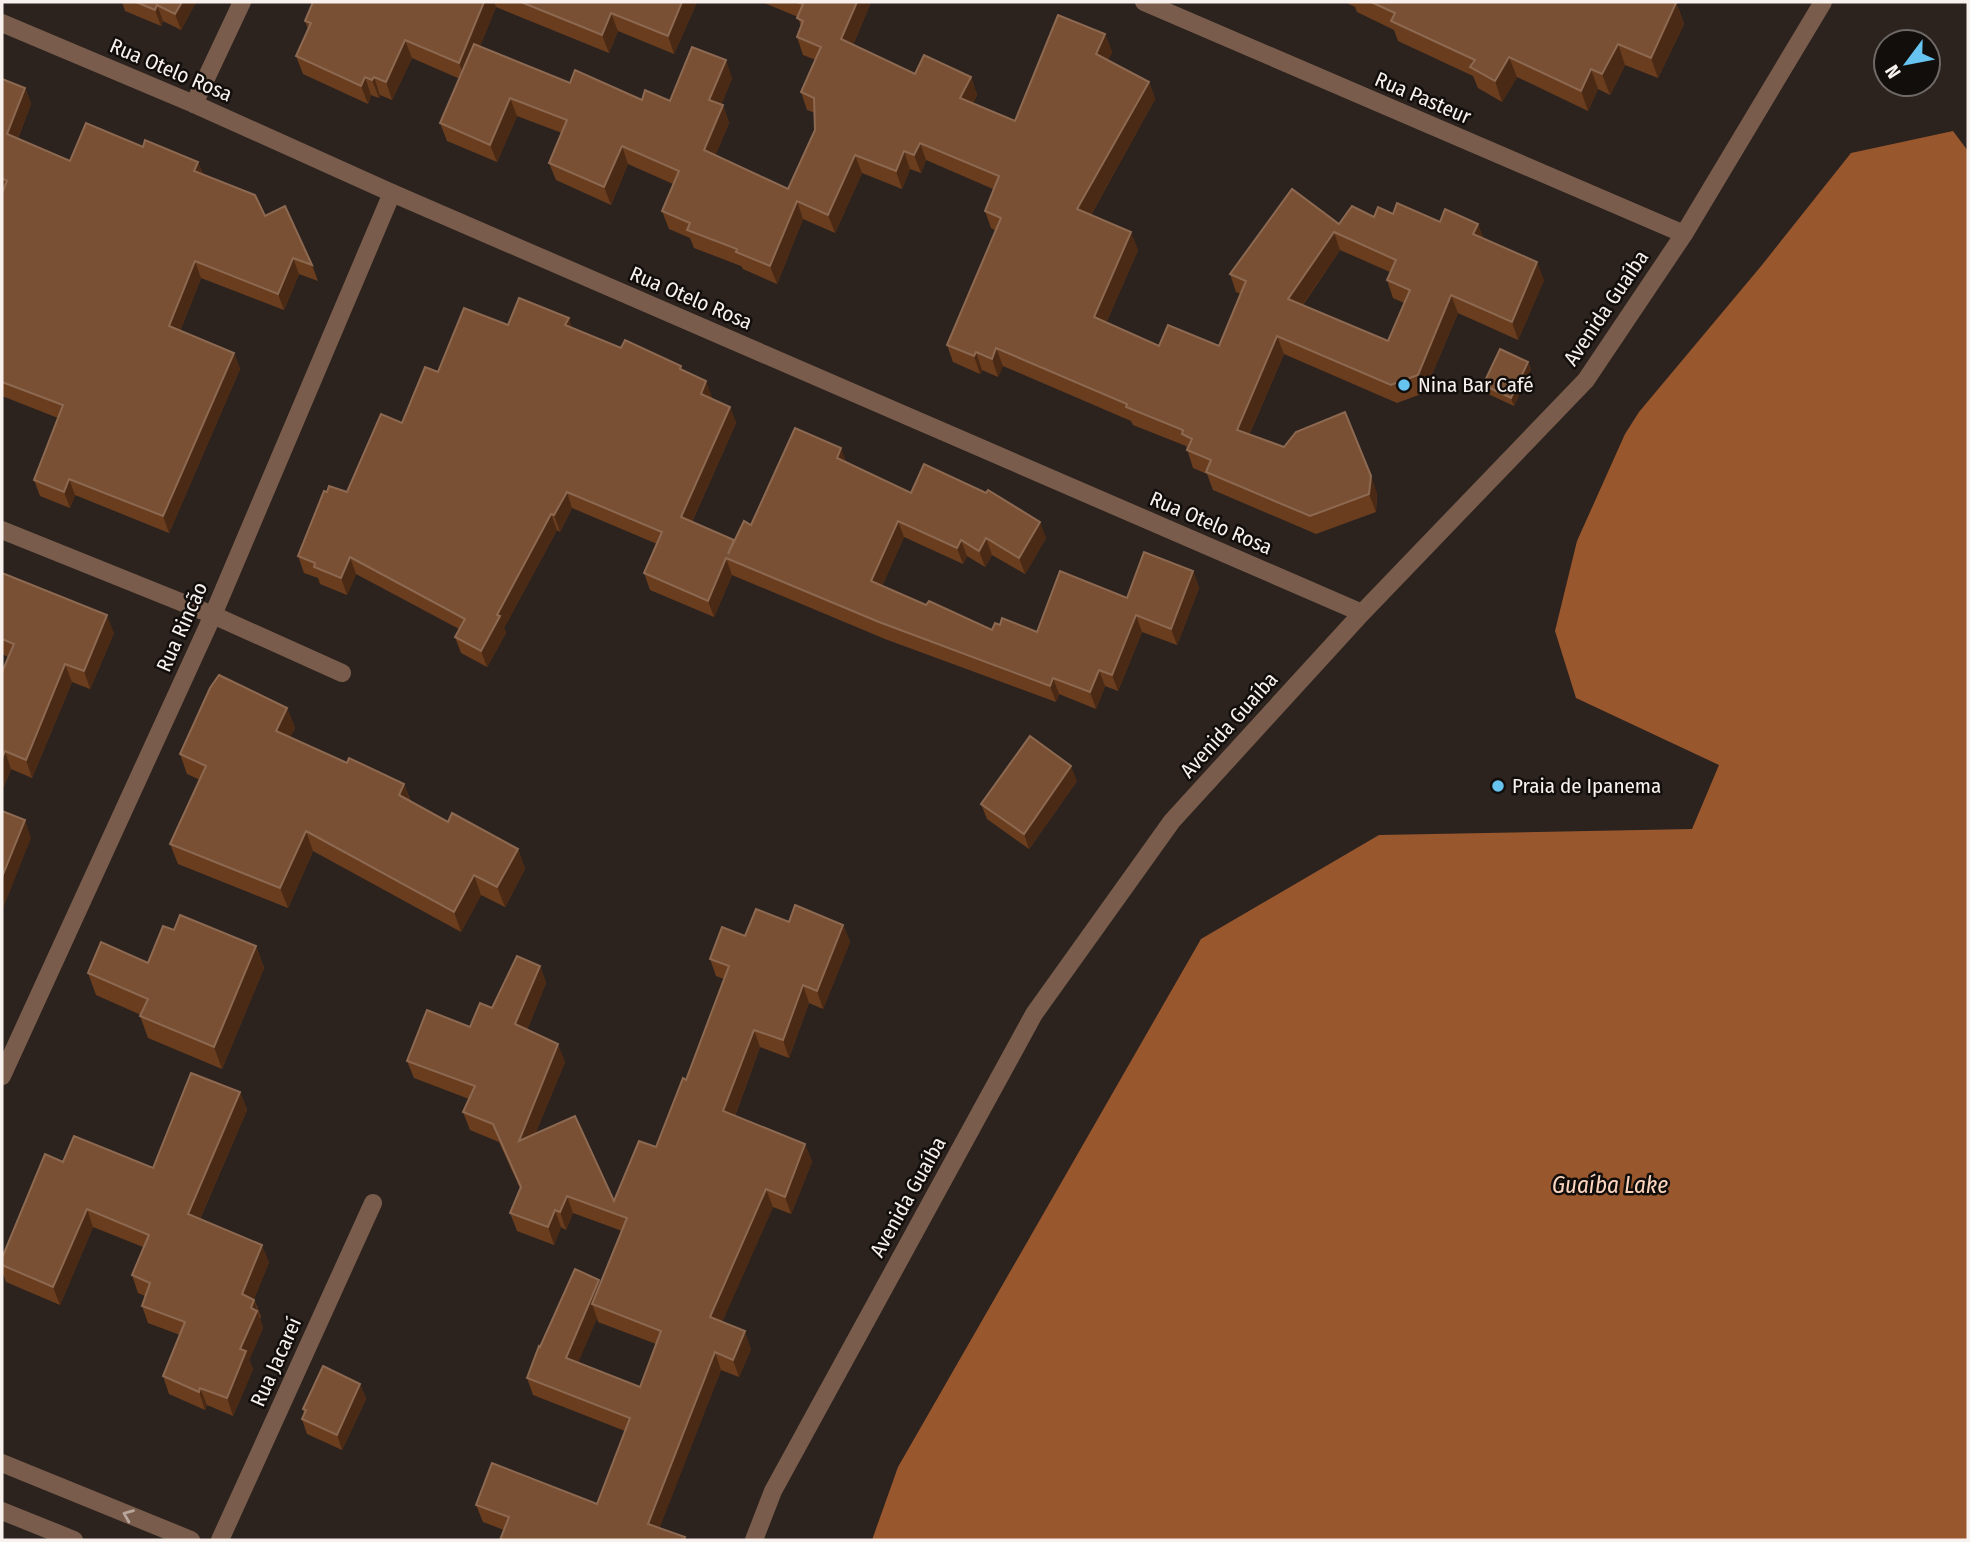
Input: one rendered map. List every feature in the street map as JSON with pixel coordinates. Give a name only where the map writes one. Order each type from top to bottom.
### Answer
[{"type":"street","points":[[194,104],[242,2]]},
{"type":"street","name":"Rua Pasteur","points":[[1143,2],[1684,234]]},
{"type":"street","name":"Avenida Guaíba","points":[[754,1540],[773,1491],[1034,1014],[1172,821],[1362,613],[1586,380],[1684,234],[1823,2]]},
{"type":"street","name":"Rua Otelo Rosa","points":[[2,23],[194,104],[392,194],[1362,613]]},
{"type":"street","name":"Rua Rincão","points":[[2,1076],[213,615],[392,194]]},
{"type":"street","points":[[2,530],[213,615],[342,673]]},
{"type":"street","name":"Rua Jacareí","points":[[220,1540],[373,1203]]},
{"type":"street","points":[[2,1463],[191,1540]]},
{"type":"street","points":[[2,1511],[74,1540]]},
{"type":"water","name":"Guaíba Lake","points":[[1953,131],[1968,151],[1968,1540],[872,1540],[898,1467],[1201,939],[1379,835],[1692,829],[1719,765],[1576,698],[1555,631],[1577,541],[1625,434],[1639,412],[1851,153]]},
{"type":"building","points":[[136,2],[182,2],[175,14],[157,5],[155,10]]},
{"type":"building","points":[[313,2],[484,2],[459,63],[405,40],[386,82],[365,77],[361,86],[296,56],[311,23],[305,21]]},
{"type":"building","points":[[521,2],[682,2],[668,36],[611,13],[602,35]]},
{"type":"building","points":[[797,2],[857,2],[841,39],[915,74],[924,55],[971,77],[960,98],[1015,121],[1058,15],[1105,34],[1096,54],[1149,82],[1077,209],[1131,232],[1094,317],[1159,346],[1168,325],[1219,346],[1246,281],[1230,274],[1292,189],[1339,224],[1352,206],[1374,217],[1378,207],[1393,214],[1397,203],[1440,222],[1445,209],[1478,224],[1473,234],[1537,262],[1512,322],[1451,295],[1418,375],[1391,385],[1277,336],[1237,430],[1284,447],[1296,432],[1345,412],[1371,476],[1369,494],[1310,516],[1206,472],[1211,460],[1187,450],[1192,439],[1182,434],[1183,430],[996,348],[992,359],[976,352],[974,356],[947,345],[1001,218],[985,211],[999,176],[920,143],[914,155],[904,151],[896,171],[855,155],[828,215],[797,201],[770,266],[736,252],[737,249],[687,230],[690,223],[662,211],[679,171],[622,146],[604,187],[549,163],[567,120],[510,98],[490,145],[440,123],[474,44],[570,83],[575,70],[642,100],[645,90],[670,101],[692,47],[726,60],[709,100],[723,105],[704,150],[788,189],[815,130],[814,98],[801,92],[821,47],[797,37],[803,21],[797,18],[803,4]],"holes":[[[1334,232],[1396,260],[1387,280],[1410,290],[1388,341],[1288,299]]]},
{"type":"building","points":[[1371,2],[1676,3],[1651,58],[1618,44],[1602,74],[1591,69],[1581,91],[1509,57],[1495,81],[1470,67],[1475,60],[1391,21],[1395,13]]},
{"type":"building","points":[[2,79],[25,88],[7,134],[70,161],[86,123],[143,147],[145,140],[198,162],[194,171],[255,195],[265,216],[285,206],[312,265],[293,258],[278,294],[195,261],[169,326],[234,353],[163,516],[69,479],[64,492],[34,480],[63,405],[2,382],[2,193],[7,181],[2,178]]},
{"type":"building","points":[[519,298],[569,318],[565,325],[621,348],[625,340],[681,366],[680,369],[706,381],[701,394],[730,407],[681,517],[734,540],[728,554],[744,521],[751,525],[795,428],[841,448],[837,458],[911,493],[924,464],[986,493],[988,490],[1040,522],[1019,558],[986,538],[979,551],[961,540],[957,548],[898,521],[871,581],[926,605],[929,601],[992,630],[995,623],[1000,625],[1002,618],[1037,632],[1060,571],[1127,598],[1144,552],[1193,571],[1171,629],[1136,615],[1112,675],[1099,670],[1090,692],[1053,678],[1050,686],[879,622],[726,558],[708,601],[644,573],[662,532],[567,492],[554,515],[551,514],[497,615],[500,616],[481,651],[455,637],[465,619],[350,557],[341,578],[314,567],[315,563],[298,556],[324,491],[327,492],[329,486],[347,492],[381,414],[402,423],[425,367],[438,372],[464,308],[508,325]]},
{"type":"building","points":[[1500,349],[1528,362],[1511,398],[1483,385]]},
{"type":"building","points":[[2,573],[107,615],[84,671],[65,664],[26,760],[5,751],[2,758],[2,672],[14,644],[2,639]]},
{"type":"building","points":[[219,675],[287,708],[276,731],[347,763],[349,758],[404,784],[399,795],[448,822],[452,813],[518,849],[497,887],[474,875],[454,912],[306,831],[280,888],[170,844],[206,766],[180,754],[210,688]]},
{"type":"building","points":[[1030,736],[1071,766],[1024,834],[981,804]]},
{"type":"building","points":[[2,811],[25,820],[2,877]]},
{"type":"building","points":[[795,905],[843,925],[817,991],[803,985],[783,1040],[754,1030],[723,1111],[805,1144],[785,1197],[766,1189],[710,1317],[745,1331],[733,1360],[715,1352],[648,1524],[685,1537],[683,1540],[500,1540],[509,1517],[476,1505],[492,1463],[597,1504],[630,1418],[527,1378],[575,1269],[599,1280],[566,1358],[640,1387],[661,1331],[592,1304],[627,1218],[567,1196],[560,1212],[555,1210],[548,1227],[510,1213],[521,1187],[493,1124],[463,1112],[475,1086],[407,1061],[427,1010],[470,1027],[480,1003],[492,1008],[517,956],[540,966],[515,1024],[558,1044],[519,1141],[575,1116],[614,1201],[639,1141],[656,1147],[683,1078],[686,1080],[729,966],[710,959],[722,927],[745,936],[756,909],[789,922]]},
{"type":"building","points":[[180,915],[256,946],[214,1047],[140,1016],[148,999],[88,973],[101,942],[148,963],[163,926],[174,930]]},
{"type":"building","points":[[191,1073],[240,1092],[188,1214],[262,1245],[242,1294],[254,1300],[251,1308],[257,1311],[240,1349],[246,1351],[227,1398],[200,1388],[199,1392],[163,1376],[185,1322],[142,1306],[150,1283],[132,1275],[149,1235],[87,1209],[53,1287],[2,1265],[2,1258],[45,1154],[63,1162],[74,1136],[153,1168]]},
{"type":"building","points":[[323,1366],[360,1384],[337,1435],[302,1419],[306,1410],[303,1409]]},
{"type":"place","name":"Nina Bar Café","points":[[1404,385]]},
{"type":"place","name":"Praia de Ipanema","points":[[1498,786]]}]
